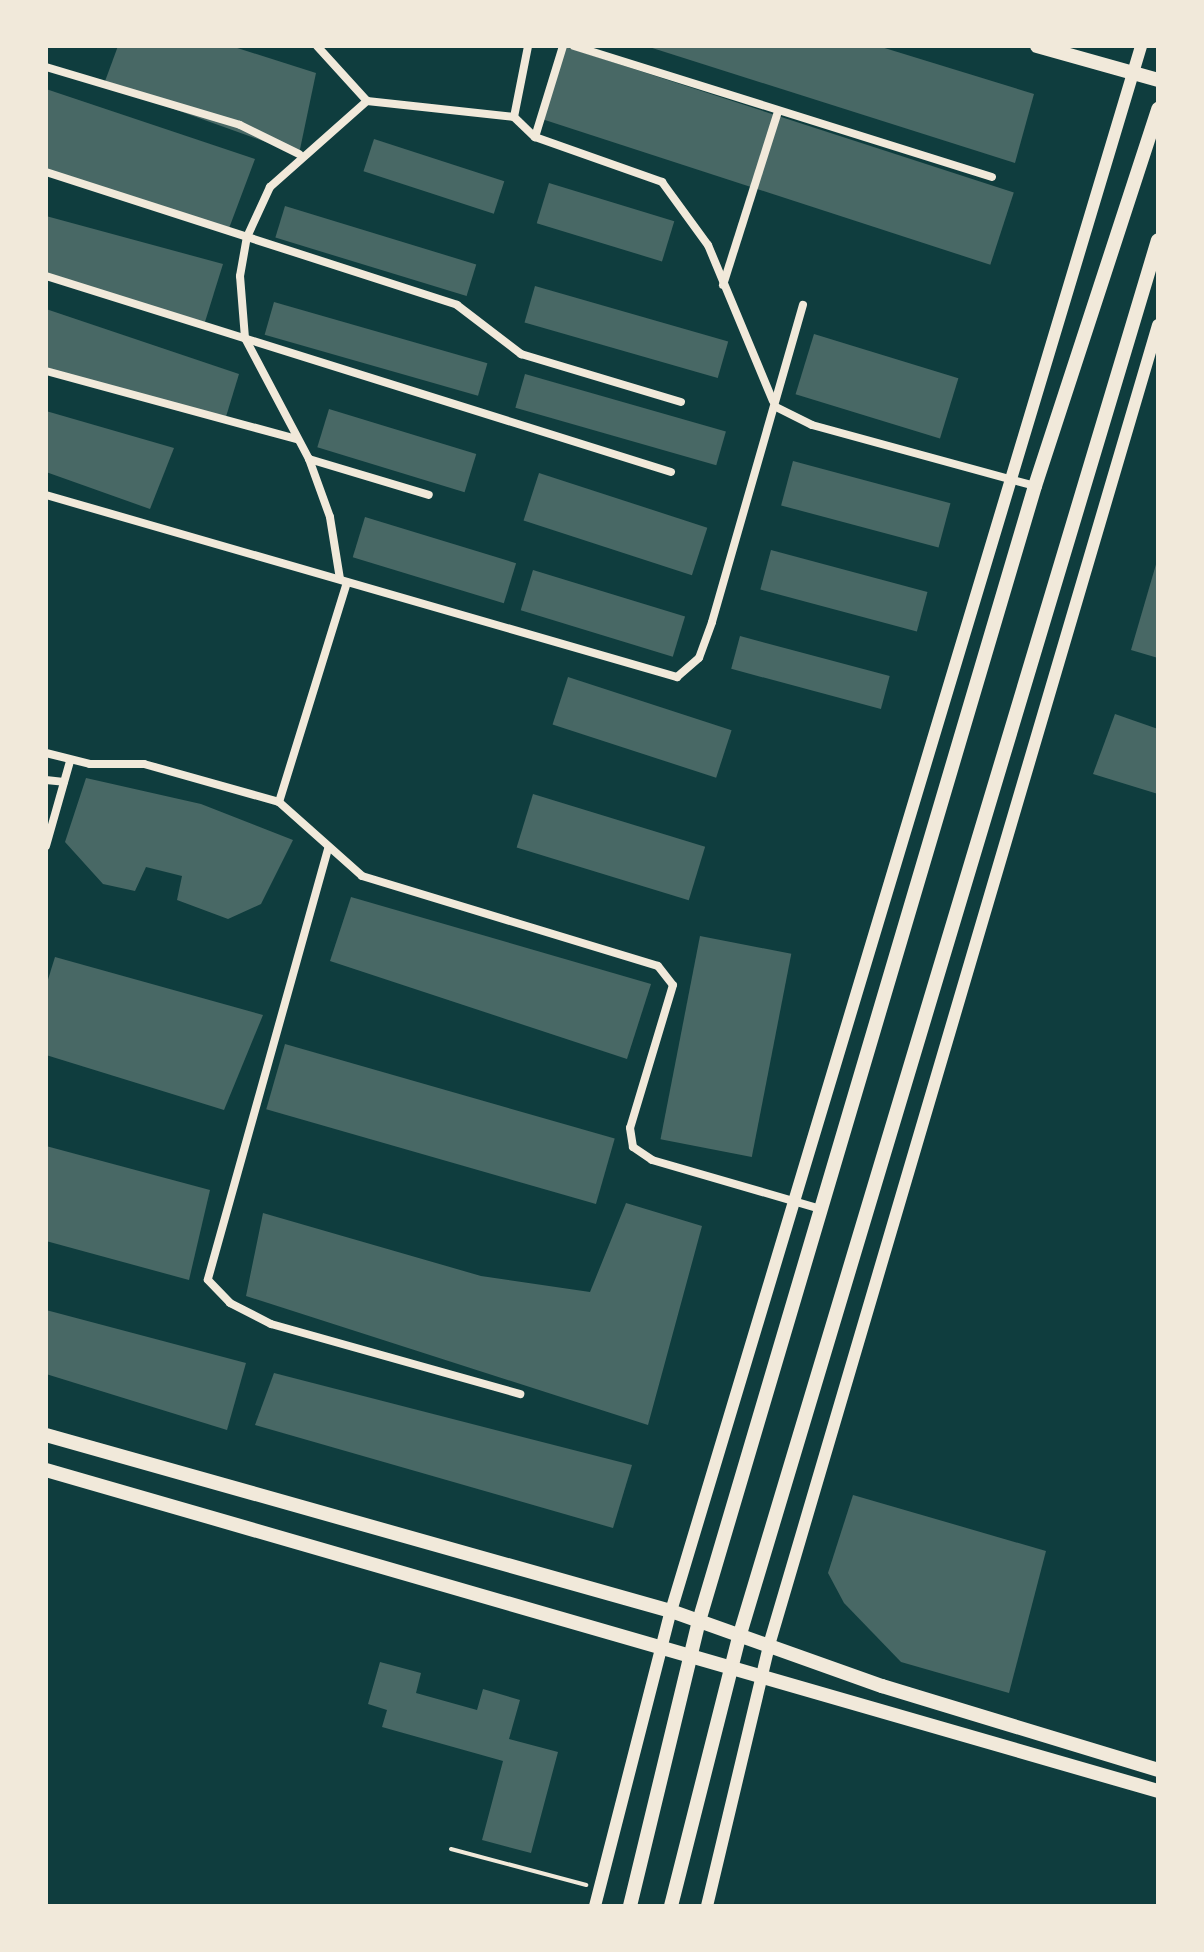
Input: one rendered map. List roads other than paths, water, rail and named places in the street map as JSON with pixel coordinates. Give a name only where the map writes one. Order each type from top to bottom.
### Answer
[{"type":"main road","points":[[1037,46],[1158,80]]},
{"type":"main road","points":[[630,1906],[699,1621],[1035,486],[1158,109]]},
{"type":"main road","points":[[671,1906],[729,1670],[1158,240]]},
{"type":"main road","points":[[46,1435],[671,1611],[1158,1770]]},
{"type":"main road","points":[[46,1470],[761,1680],[1158,1791]]},
{"type":"street","points":[[317,46],[367,101],[514,117],[535,137],[662,182],[708,245],[775,404],[791,418],[1035,486]]},
{"type":"street","points":[[514,117],[528,46]]},
{"type":"street","points":[[535,137],[563,46]]},
{"type":"street","points":[[574,46],[992,177]]},
{"type":"street","points":[[595,1906],[660,1648],[1005,477],[1141,46]]},
{"type":"street","points":[[46,67],[240,125],[299,154]]},
{"type":"street","points":[[279,802],[343,580],[330,517],[309,459],[245,338],[240,276],[247,237],[270,187],[299,154],[367,101]]},
{"type":"street","points":[[723,285],[778,112]]},
{"type":"street","points":[[46,172],[457,305],[521,354],[681,402]]},
{"type":"street","points":[[46,276],[671,472]]},
{"type":"street","points":[[46,495],[677,677],[699,658],[803,305]]},
{"type":"street","points":[[707,1906],[769,1645],[1158,325]]},
{"type":"street","points":[[46,371],[297,439]]},
{"type":"street","points":[[309,459],[429,495]]},
{"type":"street","points":[[46,753],[70,761],[144,764],[279,802],[294,809],[328,849],[371,880],[666,971],[672,993],[630,1128],[633,1147],[652,1160],[821,1209]]},
{"type":"street","points":[[46,846],[70,761]]},
{"type":"street","points":[[46,780],[64,782]]},
{"type":"street","points":[[328,849],[208,1280],[230,1303],[271,1324],[520,1394]]}]
